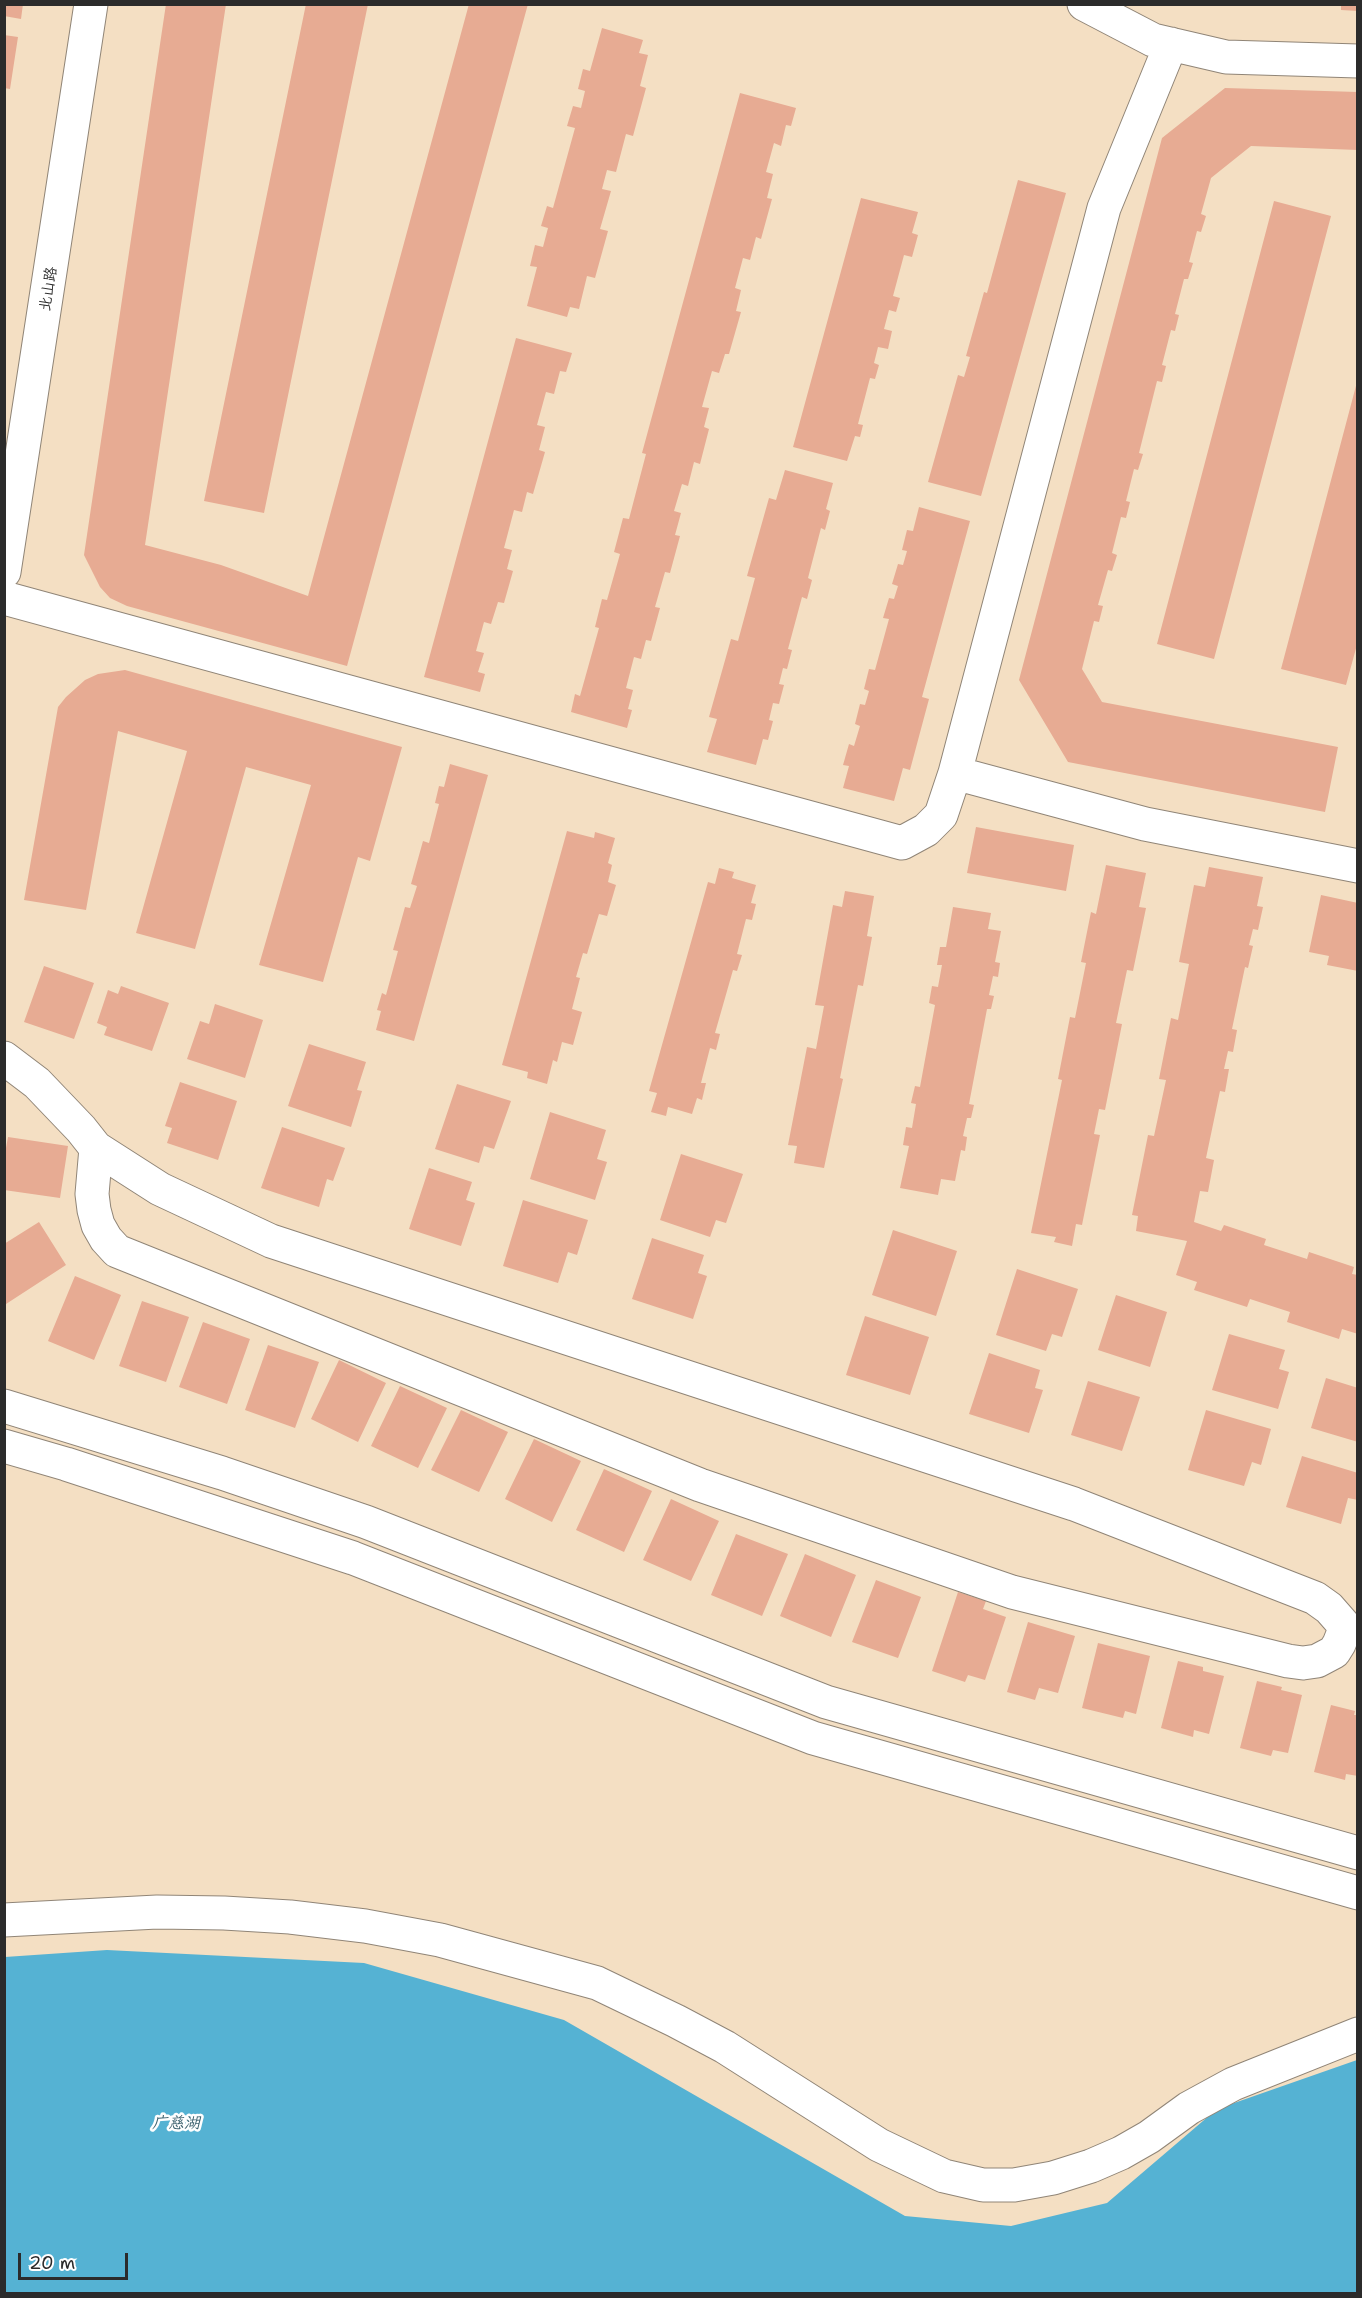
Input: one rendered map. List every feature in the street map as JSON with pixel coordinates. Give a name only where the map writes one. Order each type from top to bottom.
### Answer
[{"type":"street","name":"北山路","points":[[4,572],[91,4]]},
{"type":"street","points":[[1084,4],[1106,18],[1153,40],[1226,57],[1358,61]]},
{"type":"street","points":[[4,598],[902,843],[926,830],[941,815],[955,773],[1104,208],[1171,44]]},
{"type":"street","points":[[955,773],[1144,824],[1358,866]]},
{"type":"street","points":[[4,1058],[37,1083],[96,1148],[160,1189],[271,1241],[1074,1504],[1300,1590],[1329,1608],[1343,1624],[1348,1649],[1334,1652],[1317,1661],[1303,1663],[1012,1593],[689,1481],[117,1251],[106,1239],[98,1225],[94,1210],[92,1194],[96,1148]]},
{"type":"street","points":[[4,1406],[222,1473],[366,1522],[826,1702],[1358,1853]]},
{"type":"street","points":[[4,1446],[66,1464],[353,1558],[813,1738],[1358,1893]]},
{"type":"street","points":[[4,1920],[158,1912],[290,1917],[365,1926],[440,1941],[586,1980],[597,1983],[676,2021],[725,2048],[879,2145],[944,2176],[983,2185],[1014,2185],[1053,2178],[1091,2166],[1140,2142],[1189,2108],[1233,2084],[1358,2034]]},
{"type":"water","name":"广慈湖","points":[[107,1950],[364,1963],[564,2020],[905,2216],[1011,2226],[1107,2203],[1217,2109],[1357,2060],[1357,2293],[5,2294],[5,1957]]},
{"type":"building","points":[[4,4],[23,4],[21,19],[4,16]]},
{"type":"building","points":[[166,4],[226,4],[145,545],[221,565],[308,596],[469,4],[528,4],[347,666],[127,606],[110,598],[100,587],[84,555]]},
{"type":"building","points":[[306,4],[368,4],[264,513],[204,501]]},
{"type":"building","points":[[1341,4],[1358,4],[1358,11],[1341,10]]},
{"type":"building","points":[[602,28],[643,40],[639,53],[648,55],[640,86],[646,88],[633,136],[626,134],[616,172],[607,170],[602,189],[611,191],[600,229],[608,231],[595,278],[587,276],[579,309],[570,307],[567,317],[527,306],[537,267],[530,266],[535,245],[543,247],[548,228],[541,226],[547,206],[553,208],[575,128],[567,126],[573,106],[581,108],[585,91],[578,89],[583,69],[590,71]]},
{"type":"building","points":[[4,35],[18,37],[10,89],[4,88]]},
{"type":"building","points":[[1225,88],[1358,92],[1358,150],[1251,146],[1211,178],[1201,214],[1206,216],[1201,232],[1197,231],[1189,262],[1193,263],[1188,279],[1184,279],[1175,314],[1179,315],[1175,331],[1171,330],[1162,365],[1166,366],[1162,382],[1157,381],[1139,453],[1143,454],[1138,470],[1134,469],[1126,501],[1130,502],[1126,518],[1121,517],[1112,553],[1117,555],[1112,571],[1108,570],[1098,605],[1103,606],[1099,622],[1094,621],[1082,669],[1102,702],[1338,747],[1325,812],[1068,762],[1019,680],[1162,138]]},
{"type":"building","points":[[740,93],[796,108],[791,126],[786,125],[781,146],[774,143],[766,172],[773,174],[767,198],[772,199],[761,239],[756,237],[750,260],[743,258],[735,288],[741,290],[736,311],[741,312],[729,354],[725,354],[719,373],[712,371],[702,407],[709,408],[704,427],[709,429],[700,464],[694,462],[688,486],[682,484],[674,511],[681,513],[675,535],[680,536],[670,573],[665,572],[655,607],[660,608],[651,641],[646,640],[641,659],[634,657],[626,688],[633,690],[628,709],[632,710],[627,728],[571,712],[575,694],[580,696],[599,628],[595,627],[602,599],[607,600],[620,554],[614,552],[623,518],[629,519],[646,454],[642,453]]},
{"type":"building","points":[[1018,180],[1066,193],[981,496],[928,482],[958,375],[964,377],[970,357],[966,356],[984,292],[987,293]]},
{"type":"building","points":[[861,198],[918,212],[912,233],[918,235],[912,257],[904,255],[893,296],[900,298],[896,312],[889,310],[884,329],[892,331],[888,349],[878,347],[874,363],[879,365],[875,379],[870,378],[858,424],[863,425],[860,437],[855,436],[847,461],[793,447]]},
{"type":"building","points":[[1274,201],[1331,216],[1214,659],[1157,644]]},
{"type":"building","points":[[516,338],[572,353],[566,372],[560,371],[554,394],[546,392],[537,425],[545,427],[539,450],[545,452],[533,494],[527,492],[522,512],[514,510],[504,548],[512,550],[507,569],[513,571],[504,603],[498,602],[491,624],[484,622],[476,651],[484,653],[478,672],[485,674],[480,692],[424,677]]},
{"type":"building","points":[[1357,382],[1358,641],[1346,685],[1281,669]]},
{"type":"building","points":[[785,470],[833,483],[826,509],[830,511],[825,530],[821,528],[808,578],[812,580],[807,599],[802,597],[788,649],[792,650],[787,669],[783,668],[779,684],[784,685],[779,704],[773,703],[769,720],[773,721],[768,740],[763,739],[756,765],[707,752],[717,719],[709,717],[731,639],[738,641],[755,578],[747,576],[769,498],[776,500]]},
{"type":"building","points":[[919,507],[970,521],[922,697],[929,699],[910,770],[903,768],[894,801],[843,788],[849,766],[843,765],[849,744],[854,746],[860,726],[855,724],[860,704],[865,705],[869,691],[864,689],[869,669],[875,670],[889,619],[883,618],[889,598],[894,599],[898,586],[892,584],[898,564],[903,565],[907,551],[902,550],[907,530],[913,531]]},
{"type":"building","points":[[125,670],[402,747],[370,861],[358,857],[323,982],[259,965],[311,785],[246,767],[195,949],[136,933],[187,751],[118,731],[86,910],[24,900],[58,707],[85,680],[98,674]]},
{"type":"building","points":[[450,764],[488,775],[414,1041],[376,1030],[381,1011],[377,1010],[382,993],[386,995],[398,951],[393,950],[405,907],[410,908],[417,886],[411,884],[423,841],[429,843],[439,804],[435,803],[439,786],[444,787]]},
{"type":"building","points":[[976,827],[1074,845],[1066,891],[967,873]]},
{"type":"building","points":[[567,831],[594,838],[595,832],[615,838],[608,863],[612,865],[608,882],[616,885],[607,916],[599,914],[587,954],[583,953],[576,977],[580,978],[572,1009],[582,1012],[573,1045],[562,1042],[557,1062],[553,1060],[547,1084],[527,1078],[528,1072],[502,1065]]},
{"type":"building","points":[[1106,865],[1146,873],[1139,907],[1146,908],[1133,971],[1127,970],[1116,1023],[1122,1024],[1105,1110],[1099,1109],[1094,1134],[1100,1135],[1082,1225],[1076,1224],[1072,1246],[1054,1242],[1056,1237],[1031,1233],[1062,1080],[1058,1079],[1070,1017],[1075,1018],[1086,963],[1081,962],[1091,912],[1096,914]]},
{"type":"building","points":[[1209,867],[1263,877],[1257,906],[1263,907],[1258,930],[1253,929],[1249,945],[1253,946],[1248,968],[1245,967],[1232,1029],[1237,1030],[1233,1052],[1228,1051],[1224,1069],[1229,1069],[1225,1092],[1220,1091],[1206,1158],[1214,1160],[1208,1192],[1200,1191],[1194,1222],[1221,1231],[1224,1225],[1266,1239],[1264,1245],[1307,1259],[1309,1252],[1354,1267],[1352,1274],[1358,1275],[1358,1334],[1342,1329],[1339,1339],[1287,1322],[1290,1312],[1250,1299],[1247,1307],[1194,1290],[1197,1282],[1176,1275],[1187,1241],[1136,1231],[1138,1216],[1132,1215],[1148,1135],[1154,1136],[1166,1080],[1159,1079],[1171,1018],[1178,1020],[1189,964],[1179,962],[1194,885],[1205,887]]},
{"type":"building","points":[[719,868],[734,872],[732,878],[756,885],[751,903],[756,904],[752,920],[746,919],[737,954],[742,955],[737,971],[733,970],[715,1033],[720,1034],[716,1050],[710,1048],[701,1083],[706,1083],[702,1100],[697,1098],[692,1114],[668,1107],[666,1116],[651,1112],[657,1093],[649,1091],[708,882],[715,884]]},
{"type":"building","points":[[845,891],[874,896],[867,936],[872,937],[863,986],[858,985],[840,1078],[843,1079],[824,1168],[794,1163],[797,1146],[788,1145],[807,1047],[816,1049],[824,1006],[815,1005],[833,905],[842,907]]},
{"type":"building","points":[[1321,895],[1358,903],[1358,971],[1327,965],[1329,956],[1309,952]]},
{"type":"building","points":[[953,907],[991,913],[988,929],[1001,931],[995,962],[1000,963],[998,977],[993,976],[989,995],[994,996],[991,1009],[987,1009],[969,1104],[974,1105],[971,1118],[967,1118],[963,1136],[967,1137],[965,1151],[961,1150],[955,1181],[941,1179],[938,1195],[900,1188],[909,1146],[903,1145],[906,1127],[912,1128],[916,1104],[911,1103],[915,1086],[920,1087],[935,1005],[929,1003],[932,986],[938,987],[942,965],[937,965],[940,947],[946,947]]},
{"type":"building","points":[[44,966],[94,983],[74,1039],[24,1022]]},
{"type":"building","points":[[121,986],[169,1003],[152,1051],[104,1035],[107,1027],[97,1023],[108,990],[118,994]]},
{"type":"building","points":[[215,1004],[263,1020],[245,1078],[187,1059],[200,1021],[209,1024]]},
{"type":"building","points":[[309,1044],[366,1062],[357,1090],[362,1091],[351,1127],[288,1106]]},
{"type":"building","points":[[180,1082],[237,1101],[218,1160],[167,1143],[172,1128],[165,1126]]},
{"type":"building","points":[[457,1084],[511,1101],[494,1149],[484,1146],[479,1163],[435,1149]]},
{"type":"building","points":[[550,1112],[606,1130],[597,1159],[607,1162],[595,1200],[530,1179]]},
{"type":"building","points":[[282,1127],[345,1148],[333,1181],[327,1179],[319,1207],[261,1188]]},
{"type":"building","points":[[8,1137],[68,1146],[60,1198],[4,1190],[4,1159]]},
{"type":"building","points":[[681,1154],[743,1174],[726,1223],[716,1220],[710,1237],[660,1220]]},
{"type":"building","points":[[429,1168],[472,1182],[466,1200],[475,1203],[461,1246],[409,1229]]},
{"type":"building","points":[[523,1200],[588,1220],[577,1255],[568,1252],[558,1283],[503,1266]]},
{"type":"building","points":[[39,1222],[66,1265],[6,1304],[4,1244]]},
{"type":"building","points":[[893,1230],[957,1251],[936,1316],[872,1295]]},
{"type":"building","points":[[652,1238],[704,1255],[698,1273],[707,1276],[693,1319],[632,1299]]},
{"type":"building","points":[[1017,1269],[1078,1289],[1062,1337],[1052,1334],[1046,1351],[996,1335]]},
{"type":"building","points":[[75,1276],[121,1295],[94,1360],[48,1341]]},
{"type":"building","points":[[1116,1295],[1167,1312],[1150,1367],[1098,1350]]},
{"type":"building","points":[[142,1301],[189,1317],[166,1382],[119,1366]]},
{"type":"building","points":[[865,1316],[929,1337],[910,1395],[846,1375]]},
{"type":"building","points":[[203,1322],[250,1339],[227,1404],[179,1387]]},
{"type":"building","points":[[1229,1334],[1285,1350],[1279,1369],[1289,1372],[1278,1409],[1212,1390]]},
{"type":"building","points":[[268,1345],[319,1362],[295,1428],[245,1410]]},
{"type":"building","points":[[989,1353],[1040,1370],[1035,1388],[1043,1390],[1029,1433],[969,1414]]},
{"type":"building","points":[[339,1360],[386,1383],[358,1442],[311,1419]]},
{"type":"building","points":[[1326,1378],[1358,1388],[1358,1442],[1311,1428]]},
{"type":"building","points":[[1088,1381],[1140,1397],[1122,1451],[1071,1435]]},
{"type":"building","points":[[400,1386],[447,1408],[418,1468],[371,1446]]},
{"type":"building","points":[[461,1410],[508,1432],[479,1492],[431,1470]]},
{"type":"building","points":[[1206,1410],[1271,1429],[1261,1465],[1252,1462],[1244,1486],[1188,1470]]},
{"type":"building","points":[[534,1439],[581,1461],[552,1522],[505,1499]]},
{"type":"building","points":[[1302,1456],[1358,1473],[1358,1500],[1348,1498],[1341,1524],[1286,1507]]},
{"type":"building","points":[[604,1469],[652,1491],[624,1552],[576,1530]]},
{"type":"building","points":[[671,1499],[719,1521],[691,1581],[643,1560]]},
{"type":"building","points":[[736,1534],[788,1554],[762,1616],[711,1595]]},
{"type":"building","points":[[805,1554],[856,1575],[831,1637],[780,1616]]},
{"type":"building","points":[[876,1580],[921,1597],[898,1658],[852,1642]]},
{"type":"building","points":[[958,1592],[986,1601],[983,1609],[1006,1617],[985,1680],[968,1675],[965,1682],[932,1671]]},
{"type":"building","points":[[1028,1622],[1075,1636],[1058,1693],[1039,1688],[1035,1700],[1007,1692]]},
{"type":"building","points":[[1098,1643],[1150,1656],[1136,1714],[1125,1711],[1123,1718],[1082,1708]]},
{"type":"building","points":[[1178,1661],[1203,1667],[1203,1671],[1224,1676],[1209,1734],[1194,1730],[1193,1737],[1161,1728]]},
{"type":"building","points":[[1257,1681],[1302,1695],[1288,1753],[1273,1750],[1271,1756],[1240,1748]]},
{"type":"building","points":[[1331,1705],[1355,1711],[1354,1715],[1358,1715],[1358,1776],[1346,1774],[1345,1780],[1314,1772]]}]
